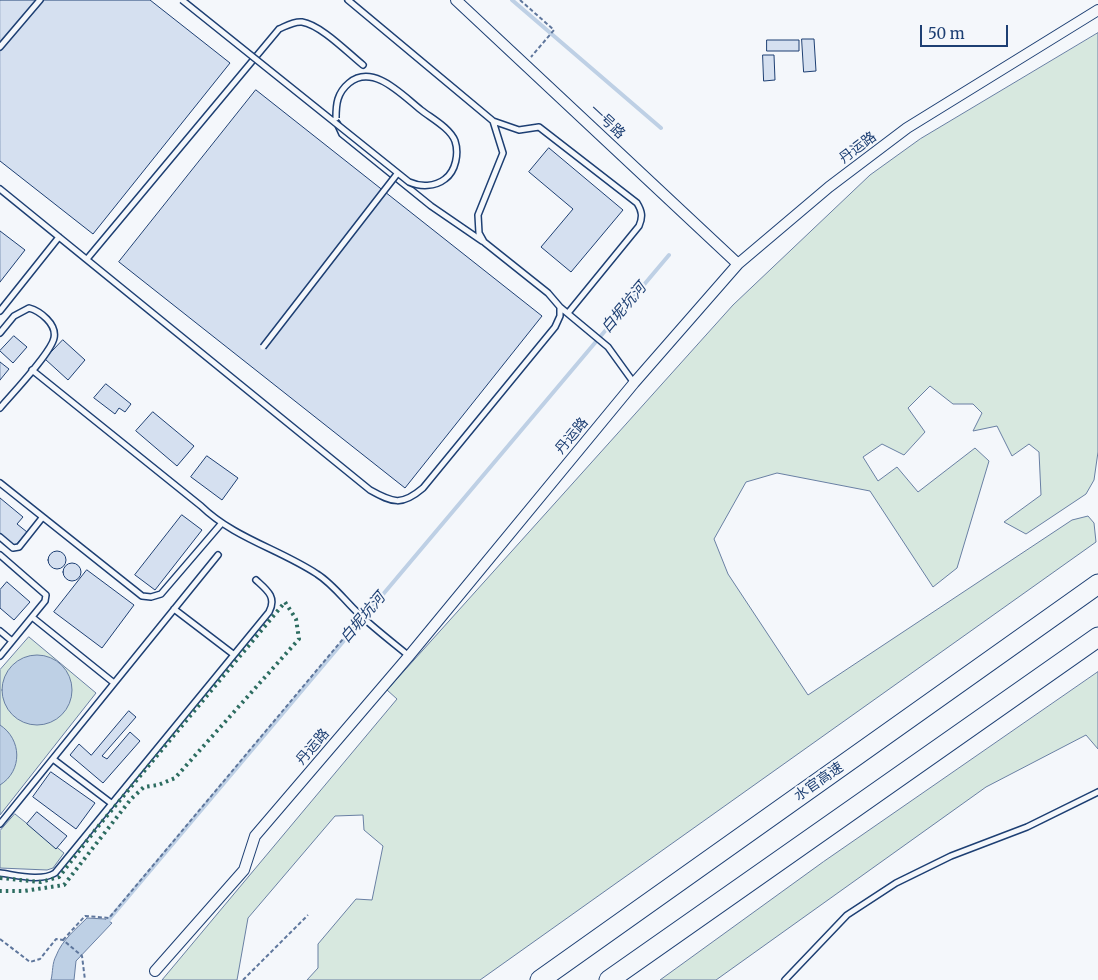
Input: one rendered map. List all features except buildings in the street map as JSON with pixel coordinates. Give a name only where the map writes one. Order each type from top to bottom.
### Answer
[{"type":"highway","name":"水官高速","points":[[540,980],[1098,584]]},
{"type":"highway","points":[[609,980],[1098,637]]},
{"type":"street","name":"一号路","points":[[456,0],[738,264]]},
{"type":"street","name":"丹运路","points":[[155,971],[244,870],[255,836],[409,656],[634,383],[738,264],[829,187],[906,128],[1098,10]]},
{"type":"lane","points":[[0,48],[40,0]]},
{"type":"lane","points":[[182,0],[397,174],[418,186],[429,185],[445,179],[453,168],[457,154],[452,136],[387,83],[375,78],[354,80],[343,88],[337,100],[336,118],[337,128],[342,134],[431,206],[484,242],[548,293],[560,307],[608,347],[634,383]]},
{"type":"lane","points":[[348,0],[493,121],[519,130],[539,127],[632,198],[641,210],[642,219],[640,226],[568,313]]},
{"type":"lane","points":[[87,259],[279,30],[291,24],[302,22],[317,28],[363,65]]},
{"type":"lane","points":[[484,242],[479,234],[478,215],[503,152],[493,121]]},
{"type":"lane","points":[[263,347],[397,174]]},
{"type":"lane","points":[[0,189],[370,490],[386,500],[410,499],[423,488],[555,327],[560,316],[560,307]]},
{"type":"lane","points":[[0,311],[59,237]]},
{"type":"lane","points":[[0,333],[14,316],[29,308],[35,309],[48,320],[54,332],[54,340],[0,408]]},
{"type":"lane","points":[[32,370],[221,524],[269,547],[318,575],[360,615],[409,656]]},
{"type":"lane","points":[[0,483],[134,592],[142,596],[151,597],[161,594],[221,524]]},
{"type":"lane","points":[[0,537],[13,548],[19,547],[42,518]]},
{"type":"lane","points":[[0,824],[218,555]]},
{"type":"lane","points":[[0,556],[44,591],[46,595],[45,601],[0,656]]},
{"type":"lane","points":[[0,873],[50,876],[55,873],[273,605],[269,592],[256,580]]},
{"type":"lane","points":[[174,609],[233,654]]},
{"type":"lane","points":[[32,616],[114,683]]},
{"type":"lane","points":[[0,631],[12,641]]},
{"type":"lane","points":[[52,759],[111,803]]},
{"type":"lane","points":[[785,980],[847,915],[896,883],[951,856],[1026,827],[1098,792]]},
{"type":"path","points":[[520,0],[554,30],[526,65]]},
{"type":"path","points":[[63,940],[85,916],[109,918],[354,627],[351,625]]},
{"type":"path","points":[[243,980],[308,916]]},
{"type":"path","points":[[0,939],[30,962],[40,959],[56,939],[63,940],[82,956],[85,980]]},
{"type":"shaded area","points":[[1098,33],[1098,452],[1094,480],[1086,494],[1026,534],[1004,522],[1041,495],[1039,452],[1029,444],[1012,456],[997,426],[973,431],[982,413],[973,404],[953,404],[930,386],[908,408],[925,432],[904,455],[882,444],[863,457],[878,481],[897,467],[918,492],[975,448],[989,461],[957,568],[933,587],[870,491],[777,473],[746,482],[714,539],[728,574],[808,695],[1072,520],[1088,516],[1094,523],[1096,542],[480,980],[307,980],[318,968],[318,944],[356,899],[372,900],[383,846],[364,830],[363,815],[335,816],[248,918],[237,980],[162,980],[397,699],[387,690],[733,305],[870,175],[920,139]]},
{"type":"shaded area","points":[[29,637],[96,693],[0,815],[0,670]]},
{"type":"shaded area","points":[[1098,672],[1098,749],[1086,735],[986,787],[716,980],[660,980],[823,862]]},
{"type":"shaded area","points":[[15,814],[64,853],[53,868],[47,870],[0,868],[0,831]]},
{"type":"water","points":[[37,655],[50,658],[62,665],[69,677],[72,690],[69,703],[62,715],[50,722],[37,725],[24,722],[12,715],[5,703],[2,690],[5,677],[12,665],[24,658]]},
{"type":"water","points":[[0,725],[13,738],[17,755],[13,772],[0,785]]},
{"type":"water","points":[[87,918],[105,919],[112,923],[76,961],[74,980],[51,980],[54,962],[59,950],[70,935]]},
{"type":"waterway","name":"白坭坑河","points":[[512,0],[661,128]]},
{"type":"waterway","name":"白坭坑河","points":[[106,923],[669,255]]},
{"type":"hedge","points":[[0,878],[41,882],[59,877],[96,829],[285,602],[296,619],[299,639],[175,778],[158,785],[144,787],[131,799],[64,885],[24,891],[0,891]]}]
